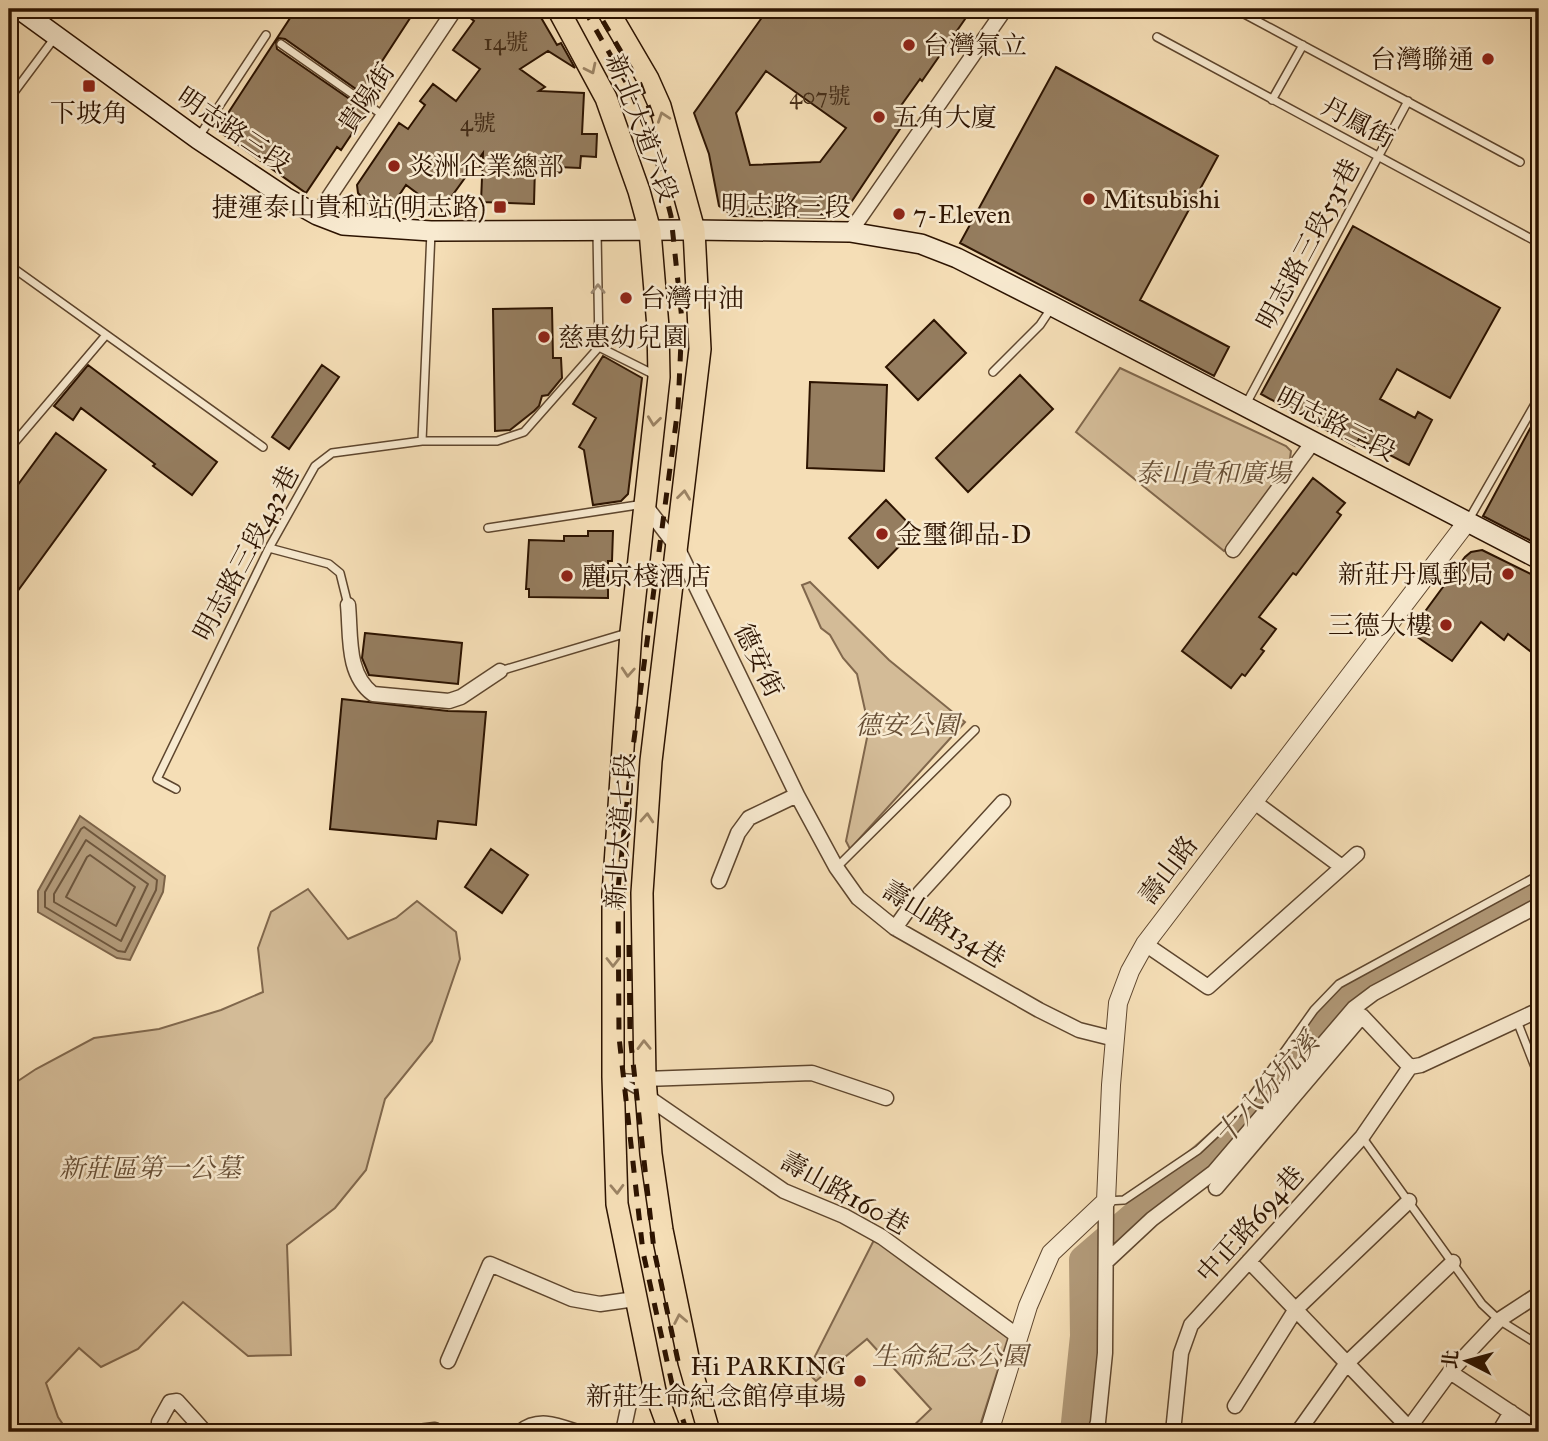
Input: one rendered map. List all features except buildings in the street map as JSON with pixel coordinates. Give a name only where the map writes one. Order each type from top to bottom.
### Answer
[{"type":"main road","name":"明志路三段","points":[[19,9],[198,139],[317,215],[343,225],[431,232],[850,232],[921,244],[957,258],[1052,306],[1539,559]]},
{"type":"main road","name":"新北大道六段","points":[[558,9],[606,98],[639,191],[650,231]]},
{"type":"main road","name":"新北大道六段","points":[[607,9],[648,79],[660,106],[694,230]]},
{"type":"main road","name":"新北大道七段","points":[[694,230],[699,349],[651,761],[642,893],[645,1088],[662,1230],[689,1362],[709,1432]]},
{"type":"main road","name":"新北大道七段","points":[[650,231],[659,377],[631,632],[613,894],[613,1077],[617,1204],[655,1391],[670,1432]]},
{"type":"street","name":"貴陽街","points":[[317,215],[456,9]]},
{"type":"street","points":[[850,232],[1005,9]]},
{"type":"street","points":[[1233,550],[1313,442]]},
{"type":"street","name":"德安街","points":[[644,504],[677,547],[797,795]]},
{"type":"street","name":"壽山路","points":[[1106,1206],[1118,1003],[1144,944],[1467,522]]},
{"type":"street","points":[[348,605],[354,667],[364,687],[373,694],[449,701],[461,698],[500,671]]},
{"type":"street","points":[[719,881],[738,834],[749,818],[797,795]]},
{"type":"street","name":"壽山路134巷","points":[[797,795],[836,867],[858,898],[895,928],[1039,1010],[1079,1030],[1115,1039]]},
{"type":"street","points":[[1253,801],[1342,867]]},
{"type":"street","points":[[895,928],[920,893],[1003,802]]},
{"type":"street","points":[[1144,944],[1208,987],[1357,854]]},
{"type":"street","points":[[1107,1261],[1152,1219],[1214,1172],[1354,1009],[1374,993],[1539,905]]},
{"type":"street","points":[[1410,1067],[1421,1065],[1539,1010]]},
{"type":"street","name":"中正路694巷","points":[[1173,1432],[1181,1353],[1191,1325],[1362,1137],[1410,1067],[1362,1016],[1216,1188]]},
{"type":"street","points":[[645,1088],[812,1073],[886,1098]]},
{"type":"street","name":"壽山路160巷","points":[[645,1088],[784,1191],[844,1216],[882,1237],[1018,1337]]},
{"type":"street","points":[[1235,1406],[1296,1309],[1409,1201]]},
{"type":"street","points":[[1095,1432],[1105,1353],[1106,1206]]},
{"type":"street","points":[[989,1432],[1028,1306],[1051,1253],[1106,1206]]},
{"type":"street","points":[[1249,1261],[1408,1430],[1450,1372],[1499,1320],[1539,1294]]},
{"type":"street","points":[[1298,1432],[1347,1363],[1453,1262]]},
{"type":"street","points":[[448,1361],[490,1264],[572,1299],[600,1304],[635,1299]]},
{"type":"street","points":[[1450,1372],[1539,1431]]},
{"type":"street","points":[[623,1432],[630,1399],[655,1391]]},
{"type":"street","points":[[159,1422],[170,1402],[177,1401],[205,1432]]},
{"type":"street","points":[[1499,1432],[1511,1412]]},
{"type":"street","points":[[520,1432],[528,1425],[549,1423],[577,1432]]},
{"type":"street","points":[[418,1432],[438,1432]]},
{"type":"lane","points":[[1235,9],[1520,162]]},
{"type":"lane","points":[[9,99],[56,35]]},
{"type":"lane","points":[[198,139],[266,35]]},
{"type":"lane","name":"丹鳳街","points":[[1157,37],[1539,243]]},
{"type":"lane","points":[[281,44],[384,116]]},
{"type":"lane","points":[[1272,100],[1303,45]]},
{"type":"lane","name":"明志路三段531巷","points":[[1245,406],[1408,102]]},
{"type":"lane","points":[[422,441],[431,232]]},
{"type":"lane","points":[[597,232],[599,347],[659,377]]},
{"type":"lane","points":[[9,265],[263,447]]},
{"type":"lane","points":[[993,372],[1040,325],[1052,306]]},
{"type":"lane","points":[[9,449],[106,335]]},
{"type":"lane","name":"明志路三段432巷","points":[[176,789],[157,779],[269,548],[315,466],[332,453],[422,441],[497,441],[524,432],[599,347]]},
{"type":"lane","name":"壽山路","points":[[1467,522],[1539,397]]},
{"type":"lane","points":[[488,528],[644,504]]},
{"type":"lane","points":[[269,548],[329,564],[340,573],[348,605]]},
{"type":"lane","points":[[500,671],[631,632]]},
{"type":"lane","points":[[836,867],[975,730]]},
{"type":"lane","points":[[1106,1206],[1124,1200],[1198,1150],[1247,1104],[1314,1010],[1339,984],[1539,875]]},
{"type":"lane","points":[[1517,1021],[1539,1077]]},
{"type":"lane","points":[[613,1077],[645,1088]]},
{"type":"lane","points":[[613,1077],[645,1088]]},
{"type":"lane","points":[[1362,1137],[1482,1304],[1499,1320],[1539,1345]]},
{"type":"green space","name":"泰山貴和廣場","points":[[1120,368],[1286,446],[1291,451],[1289,466],[1224,551],[1076,432]]},
{"type":"green space","name":"德安公園","points":[[810,582],[889,660],[965,722],[850,849],[846,841],[869,728],[857,674],[843,658],[830,635],[821,628],[802,585]]},
{"type":"green space","name":"新莊區第一公墓","points":[[308,889],[348,939],[396,918],[417,901],[456,932],[460,959],[432,1041],[385,1099],[366,1170],[335,1208],[287,1245],[291,1355],[248,1356],[183,1302],[138,1349],[101,1367],[79,1348],[46,1383],[58,1417],[68,1432],[9,1432],[9,1087],[36,1069],[94,1038],[159,1029],[221,1010],[263,992],[258,948],[271,912]]},
{"type":"green space","name":"生命紀念公園","points":[[875,1238],[1008,1338],[978,1432],[907,1432],[931,1409],[867,1339],[816,1381],[807,1372]]},
{"type":"water","points":[[80,816],[165,876],[163,892],[130,960],[117,958],[38,912],[38,891]]},
{"type":"waterway","name":"十八份坑溪","points":[[1075,1432],[1085,1336],[1084,1260],[1242,1124],[1343,1000],[1539,896]]},
{"type":"railway","points":[[584,9],[630,89],[654,149],[671,216],[682,320],[678,408],[632,755],[618,889],[619,1037],[643,1252],[674,1393],[687,1432]]},
{"type":"railway","points":[[603,21],[640,84],[655,124]]},
{"type":"railway","points":[[629,945],[630,1035],[654,1250],[678,1361]]},
{"type":"place","name":"台灣氣立","points":[[909,45]]},
{"type":"place","name":"台灣聯通","points":[[1488,59]]},
{"type":"place","name":"下坡角","points":[[89,86]]},
{"type":"place","name":"五角大廈","points":[[879,117]]},
{"type":"place","name":"炎洲企業總部","points":[[394,166]]},
{"type":"place","name":"Mitsubishi","points":[[1089,199]]},
{"type":"place","name":"捷運泰山貴和站(明志路)","points":[[500,207]]},
{"type":"place","name":"7-Eleven","points":[[899,214]]},
{"type":"place","name":"台灣中油","points":[[626,298]]},
{"type":"place","name":"慈惠幼兒園","points":[[544,337]]},
{"type":"place","name":"金璽御品-D","points":[[882,534]]},
{"type":"place","name":"新莊丹鳳郵局","points":[[1508,574]]},
{"type":"place","name":"麗京棧酒店","points":[[567,576]]},
{"type":"place","name":"三德大樓","points":[[1446,625]]},
{"type":"place","name":"Hi PARKING 新莊生命紀念館停車場","points":[[860,1381]]}]
